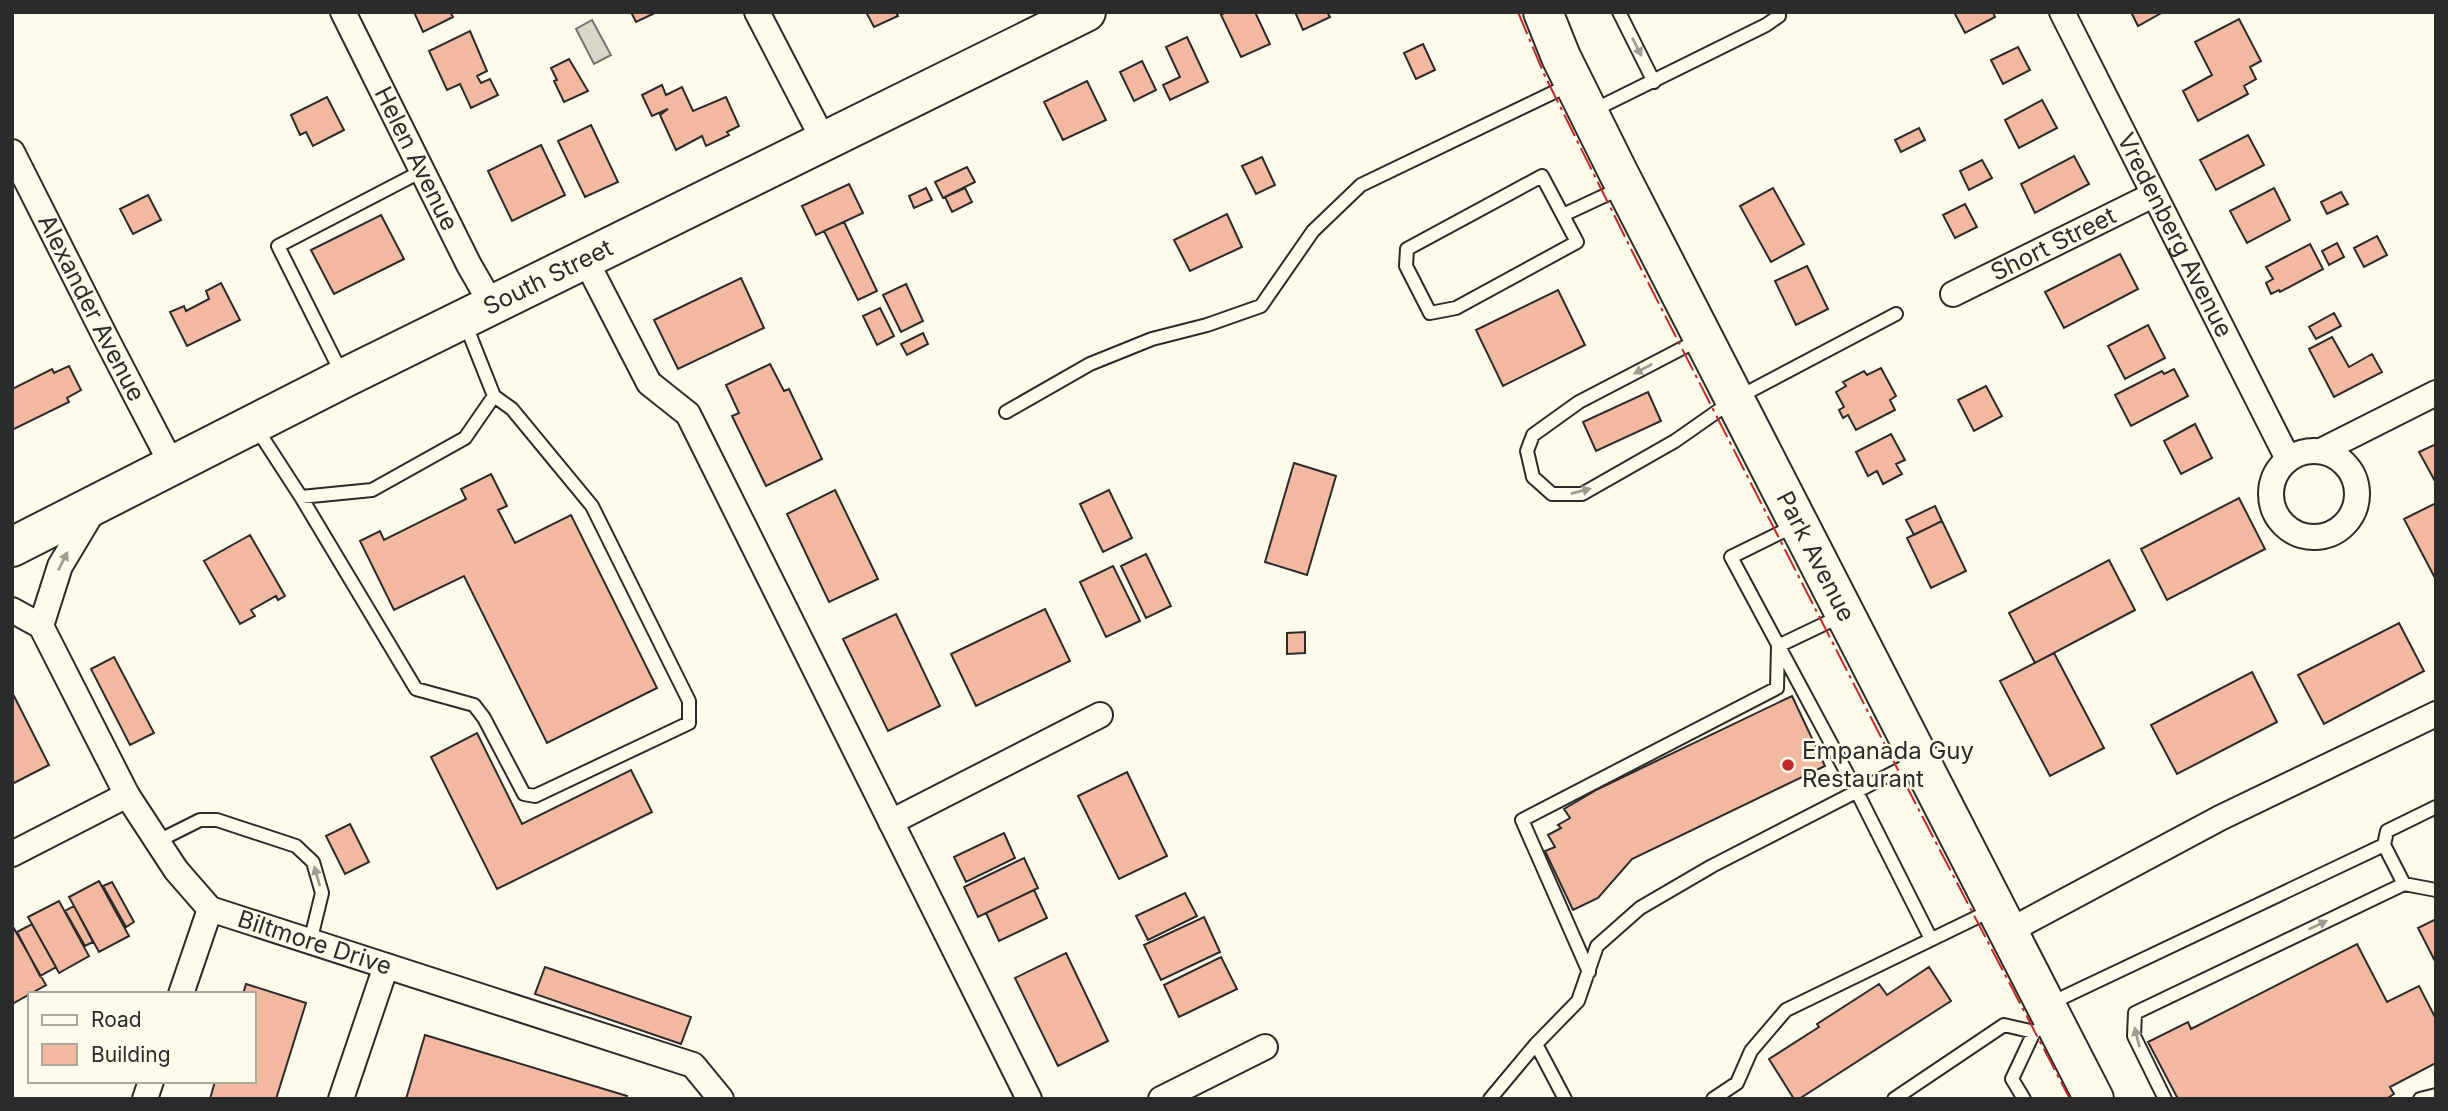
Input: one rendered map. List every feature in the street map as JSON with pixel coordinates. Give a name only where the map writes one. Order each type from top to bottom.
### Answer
[{"type":"main road","name":"South Street","points":[[12,547],[344,378],[1086,12]]},
{"type":"main road","name":"Park Avenue","points":[[1543,12],[1581,98],[1625,186],[2003,919],[2044,1020],[2094,1099]]},
{"type":"street","name":"Helen Avenue","points":[[343,12],[469,265],[478,313]]},
{"type":"street","points":[[757,12],[824,141]]},
{"type":"street","name":"Vredenberg Avenue","points":[[2062,12],[2288,459]]},
{"type":"street","name":"Alexander Avenue","points":[[12,152],[172,465]]},
{"type":"street","name":"Short Street","points":[[1953,294],[2153,195]]},
{"type":"street","points":[[585,260],[649,383],[688,414],[1029,1099]]},
{"type":"street","points":[[2321,451],[2337,457],[2349,468],[2357,484],[2357,501],[2351,517],[2340,529],[2325,537],[2308,537],[2292,532],[2279,520],[2272,505],[2271,488],[2277,472],[2288,459],[2304,452],[2321,451],[2436,393]]},
{"type":"street","points":[[12,610],[41,626],[60,566],[98,502]]},
{"type":"street","name":"Biltmore Drive","points":[[41,626],[127,795],[176,870],[210,909],[693,1065],[721,1099]]},
{"type":"street","points":[[891,822],[1100,715]]},
{"type":"street","points":[[2003,919],[2436,715]]},
{"type":"street","points":[[12,854],[127,795]]},
{"type":"street","points":[[182,992],[210,909]]},
{"type":"street","points":[[341,1099],[386,966]]},
{"type":"street","points":[[1161,1099],[1265,1047]]},
{"type":"lane","points":[[1619,12],[1654,82]]},
{"type":"lane","points":[[1006,412],[1090,364],[1152,339],[1206,325],[1261,306],[1313,231],[1361,186],[1581,98],[1654,82],[1779,14]]},
{"type":"lane","points":[[344,378],[278,246],[422,171]]},
{"type":"lane","points":[[1542,176],[1563,215],[1577,243],[1456,308],[1430,313],[1406,265],[1407,249],[1542,176]]},
{"type":"lane","points":[[1563,215],[1625,186]]},
{"type":"lane","points":[[254,425],[301,496],[416,689],[474,705],[484,718],[524,794],[535,796],[689,723],[689,701],[592,506],[512,409],[494,396],[478,313]]},
{"type":"lane","points":[[1704,337],[1578,402],[1533,435],[1527,451],[1533,477],[1552,494],[1582,494],[1675,441],[1735,399],[1896,314]]},
{"type":"lane","points":[[301,496],[372,490],[465,438],[494,396]]},
{"type":"lane","points":[[1799,523],[1731,557],[1856,790],[1931,939]]},
{"type":"lane","points":[[1778,646],[1846,613]]},
{"type":"lane","points":[[1590,971],[1522,820],[1777,688],[1778,646]]},
{"type":"lane","points":[[1490,1099],[1536,1044],[1578,1001],[1597,946],[1640,908],[1712,866],[1920,758]]},
{"type":"lane","points":[[2404,884],[2384,845],[2387,831],[2436,807]]},
{"type":"lane","points":[[158,841],[200,820],[217,820],[296,846],[313,862],[322,893],[310,942]]},
{"type":"lane","points":[[1894,1099],[2004,1025],[2044,1020],[2384,845]]},
{"type":"lane","points":[[2165,1099],[2134,1036],[2135,1013],[2404,884],[2436,890]]},
{"type":"lane","points":[[1713,1099],[1737,1083],[1751,1051],[1786,1010],[1931,939],[2003,919]]},
{"type":"lane","points":[[2024,1099],[2012,1079],[2044,1020]]},
{"type":"lane","points":[[1536,1044],[1565,1099]]},
{"type":"lane","points":[[2420,1099],[2436,1095]]},
{"type":"shaded area","points":[[592,20],[611,55],[594,64],[576,29]]},
{"type":"building","points":[[414,12],[450,12],[453,17],[423,32]]},
{"type":"building","points":[[631,12],[657,12],[636,22]]},
{"type":"building","points":[[866,12],[896,12],[898,16],[874,27]]},
{"type":"building","points":[[1226,12],[1255,12],[1270,44],[1241,57],[1221,15]]},
{"type":"building","points":[[1295,12],[1327,12],[1330,17],[1303,30]]},
{"type":"building","points":[[1954,12],[1993,12],[1995,17],[1965,33]]},
{"type":"building","points":[[2131,12],[2163,12],[2138,26]]},
{"type":"building","points":[[2239,19],[2261,61],[2250,67],[2256,79],[2244,86],[2248,94],[2198,121],[2183,91],[2212,75],[2195,42]]},
{"type":"building","points":[[470,31],[487,71],[477,76],[481,83],[490,79],[498,95],[471,108],[460,84],[447,90],[429,51]]},
{"type":"building","points":[[1187,37],[1208,82],[1170,100],[1163,85],[1180,77],[1166,47]]},
{"type":"building","points":[[1423,44],[1435,70],[1416,79],[1404,53]]},
{"type":"building","points":[[2018,47],[2030,70],[2003,84],[1991,60]]},
{"type":"building","points":[[569,59],[588,91],[564,102],[551,68]]},
{"type":"building","points":[[1142,61],[1156,90],[1134,101],[1120,72]]},
{"type":"building","points":[[1087,81],[1106,120],[1063,140],[1044,102]]},
{"type":"building","points":[[662,85],[666,95],[682,87],[693,111],[726,97],[739,126],[727,132],[729,135],[706,146],[702,136],[676,150],[660,115],[668,109],[652,116],[642,95]]},
{"type":"building","points":[[327,97],[344,130],[313,146],[306,132],[300,135],[291,115]]},
{"type":"building","points":[[2042,100],[2057,128],[2019,148],[2005,120]]},
{"type":"building","points":[[591,125],[618,182],[585,197],[558,141]]},
{"type":"building","points":[[1919,128],[1925,140],[1901,152],[1895,140]]},
{"type":"building","points":[[2248,135],[2264,165],[2216,190],[2200,160]]},
{"type":"building","points":[[541,145],[565,195],[512,221],[488,171]]},
{"type":"building","points":[[2074,156],[2089,184],[2035,213],[2021,184]]},
{"type":"building","points":[[1262,157],[1275,185],[1256,194],[1242,166]]},
{"type":"building","points":[[1982,160],[1992,178],[1969,190],[1960,171]]},
{"type":"building","points":[[967,167],[975,182],[943,198],[935,182]]},
{"type":"building","points":[[849,184],[863,213],[816,235],[802,206]]},
{"type":"building","points":[[926,188],[932,200],[914,208],[909,196]]},
{"type":"building","points":[[965,188],[972,202],[952,212],[945,197]]},
{"type":"building","points":[[1773,188],[1804,244],[1771,262],[1740,206]]},
{"type":"building","points":[[2274,188],[2290,220],[2247,243],[2230,211]]},
{"type":"building","points":[[2341,192],[2348,204],[2327,214],[2321,202]]},
{"type":"building","points":[[148,195],[161,220],[133,234],[120,209]]},
{"type":"building","points":[[1965,204],[1977,227],[1955,238],[1943,215]]},
{"type":"building","points":[[1227,214],[1242,247],[1190,271],[1174,240]]},
{"type":"building","points":[[381,215],[404,259],[334,294],[311,250]]},
{"type":"building","points":[[844,222],[877,291],[858,300],[824,231]]},
{"type":"building","points":[[2377,236],[2387,255],[2364,267],[2354,248]]},
{"type":"building","points":[[2337,243],[2344,257],[2329,265],[2322,251]]},
{"type":"building","points":[[2310,244],[2323,269],[2271,294],[2266,283],[2273,279],[2266,267]]},
{"type":"building","points":[[2120,254],[2138,289],[2064,328],[2045,292]]},
{"type":"building","points":[[1807,266],[1828,309],[1796,325],[1775,281]]},
{"type":"building","points":[[741,278],[764,328],[678,369],[654,320]]},
{"type":"building","points":[[221,283],[240,320],[187,346],[170,312],[184,306],[186,311],[209,299],[206,291]]},
{"type":"building","points":[[906,284],[923,321],[901,332],[883,295]]},
{"type":"building","points":[[1558,290],[1585,345],[1503,386],[1476,330]]},
{"type":"building","points":[[880,308],[894,336],[877,345],[863,316]]},
{"type":"building","points":[[2334,313],[2341,326],[2316,339],[2309,327]]},
{"type":"building","points":[[2148,325],[2165,358],[2125,379],[2108,346]]},
{"type":"building","points":[[923,333],[928,344],[907,355],[901,344]]},
{"type":"building","points":[[2332,337],[2349,367],[2372,354],[2382,372],[2334,397],[2309,349]]},
{"type":"building","points":[[770,364],[784,391],[789,389],[822,459],[766,486],[732,416],[739,413],[726,385]]},
{"type":"building","points":[[69,366],[81,390],[67,398],[69,402],[12,430],[12,389],[52,369],[54,373]]},
{"type":"building","points":[[1881,368],[1896,396],[1890,400],[1895,410],[1856,430],[1848,415],[1843,418],[1839,410],[1844,407],[1836,392],[1846,386],[1843,382],[1864,371],[1867,375]]},
{"type":"building","points":[[2174,369],[2188,396],[2131,426],[2115,395],[2162,371],[2164,374]]},
{"type":"building","points":[[1986,386],[2002,416],[1974,431],[1958,400]]},
{"type":"building","points":[[1648,392],[1661,421],[1596,451],[1583,422]]},
{"type":"building","points":[[2195,424],[2212,458],[2181,474],[2164,441]]},
{"type":"building","points":[[1891,434],[1905,460],[1896,464],[1902,474],[1883,484],[1877,471],[1868,476],[1856,452]]},
{"type":"building","points":[[2436,444],[2436,483],[2419,452]]},
{"type":"building","points":[[1294,463],[1336,476],[1307,575],[1265,562]]},
{"type":"building","points":[[491,474],[507,506],[498,510],[515,543],[571,515],[657,688],[547,743],[464,576],[394,610],[360,541],[380,531],[384,540],[466,499],[461,489]]},
{"type":"building","points":[[835,490],[878,579],[829,602],[787,514]]},
{"type":"building","points":[[1109,490],[1132,538],[1103,552],[1080,504]]},
{"type":"building","points":[[2239,498],[2265,549],[2167,600],[2141,549]]},
{"type":"building","points":[[2436,503],[2436,580],[2404,519]]},
{"type":"building","points":[[1935,506],[1942,521],[1914,535],[1906,520]]},
{"type":"building","points":[[1942,521],[1966,571],[1931,588],[1907,538]]},
{"type":"building","points":[[250,535],[285,596],[278,600],[276,596],[251,610],[255,616],[240,624],[204,561]]},
{"type":"building","points":[[1146,554],[1171,606],[1146,618],[1121,566]]},
{"type":"building","points":[[2109,560],[2135,610],[2035,663],[2009,613]]},
{"type":"building","points":[[1113,566],[1140,621],[1106,637],[1080,582]]},
{"type":"building","points":[[1045,609],[1070,661],[976,706],[951,654]]},
{"type":"building","points":[[896,614],[940,706],[888,731],[843,639]]},
{"type":"building","points":[[2399,623],[2424,671],[2324,724],[2298,675]]},
{"type":"building","points":[[1305,632],[1305,653],[1287,654],[1287,633]]},
{"type":"building","points":[[2054,653],[2104,748],[2050,776],[2000,681]]},
{"type":"building","points":[[114,657],[154,733],[130,745],[91,669]]},
{"type":"building","points":[[2252,672],[2277,722],[2177,774],[2151,725]]},
{"type":"building","points":[[14,696],[49,765],[12,784],[12,698]]},
{"type":"building","points":[[1792,696],[1825,766],[1632,859],[1598,898],[1573,910],[1545,851],[1555,847],[1548,835],[1561,828],[1558,825],[1570,818],[1564,809],[1598,789]]},
{"type":"building","points":[[477,733],[522,824],[631,770],[652,812],[497,889],[431,757]]},
{"type":"building","points":[[1127,772],[1167,856],[1119,879],[1078,796]]},
{"type":"building","points":[[350,824],[369,862],[345,874],[326,836]]},
{"type":"building","points":[[1004,833],[1015,858],[966,882],[954,857]]},
{"type":"building","points":[[1024,858],[1038,888],[978,917],[964,887]]},
{"type":"building","points":[[99,881],[129,936],[99,952],[69,897]]},
{"type":"building","points":[[112,882],[134,922],[126,927],[103,886]]},
{"type":"building","points":[[1034,890],[1047,918],[999,941],[986,913]]},
{"type":"building","points":[[1185,893],[1197,916],[1148,940],[1136,916]]},
{"type":"building","points":[[59,901],[89,956],[59,973],[28,917]]},
{"type":"building","points":[[74,906],[93,942],[85,946],[65,911]]},
{"type":"building","points":[[1204,917],[1220,952],[1161,980],[1144,945]]},
{"type":"building","points":[[2436,919],[2436,963],[2418,928]]},
{"type":"building","points":[[32,924],[56,967],[40,976],[17,932]]},
{"type":"building","points":[[12,925],[46,985],[28,992],[28,995],[12,1004]]},
{"type":"building","points":[[2357,944],[2387,1002],[2419,986],[2436,1019],[2436,1063],[2390,1087],[2394,1094],[2386,1099],[2178,1099],[2148,1042],[2188,1022],[2191,1029]]},
{"type":"building","points":[[1066,953],[1108,1041],[1058,1066],[1015,978]]},
{"type":"building","points":[[1221,957],[1237,989],[1179,1017],[1164,985]]},
{"type":"building","points":[[545,967],[691,1017],[681,1044],[535,994]]},
{"type":"building","points":[[1929,967],[1951,1001],[1799,1099],[1794,1099],[1769,1059],[1879,984],[1887,995]]},
{"type":"building","points":[[246,984],[306,1003],[276,1099],[210,1099],[214,1083],[256,1083],[256,992],[244,992]]},
{"type":"building","points":[[425,1035],[627,1096],[626,1099],[406,1099]]},
{"type":"power","points":[[1518,12],[1544,74],[1634,255],[2070,1099]]},
{"type":"place","name":"Empanada Guy Restaurant","points":[[1788,765]]}]
